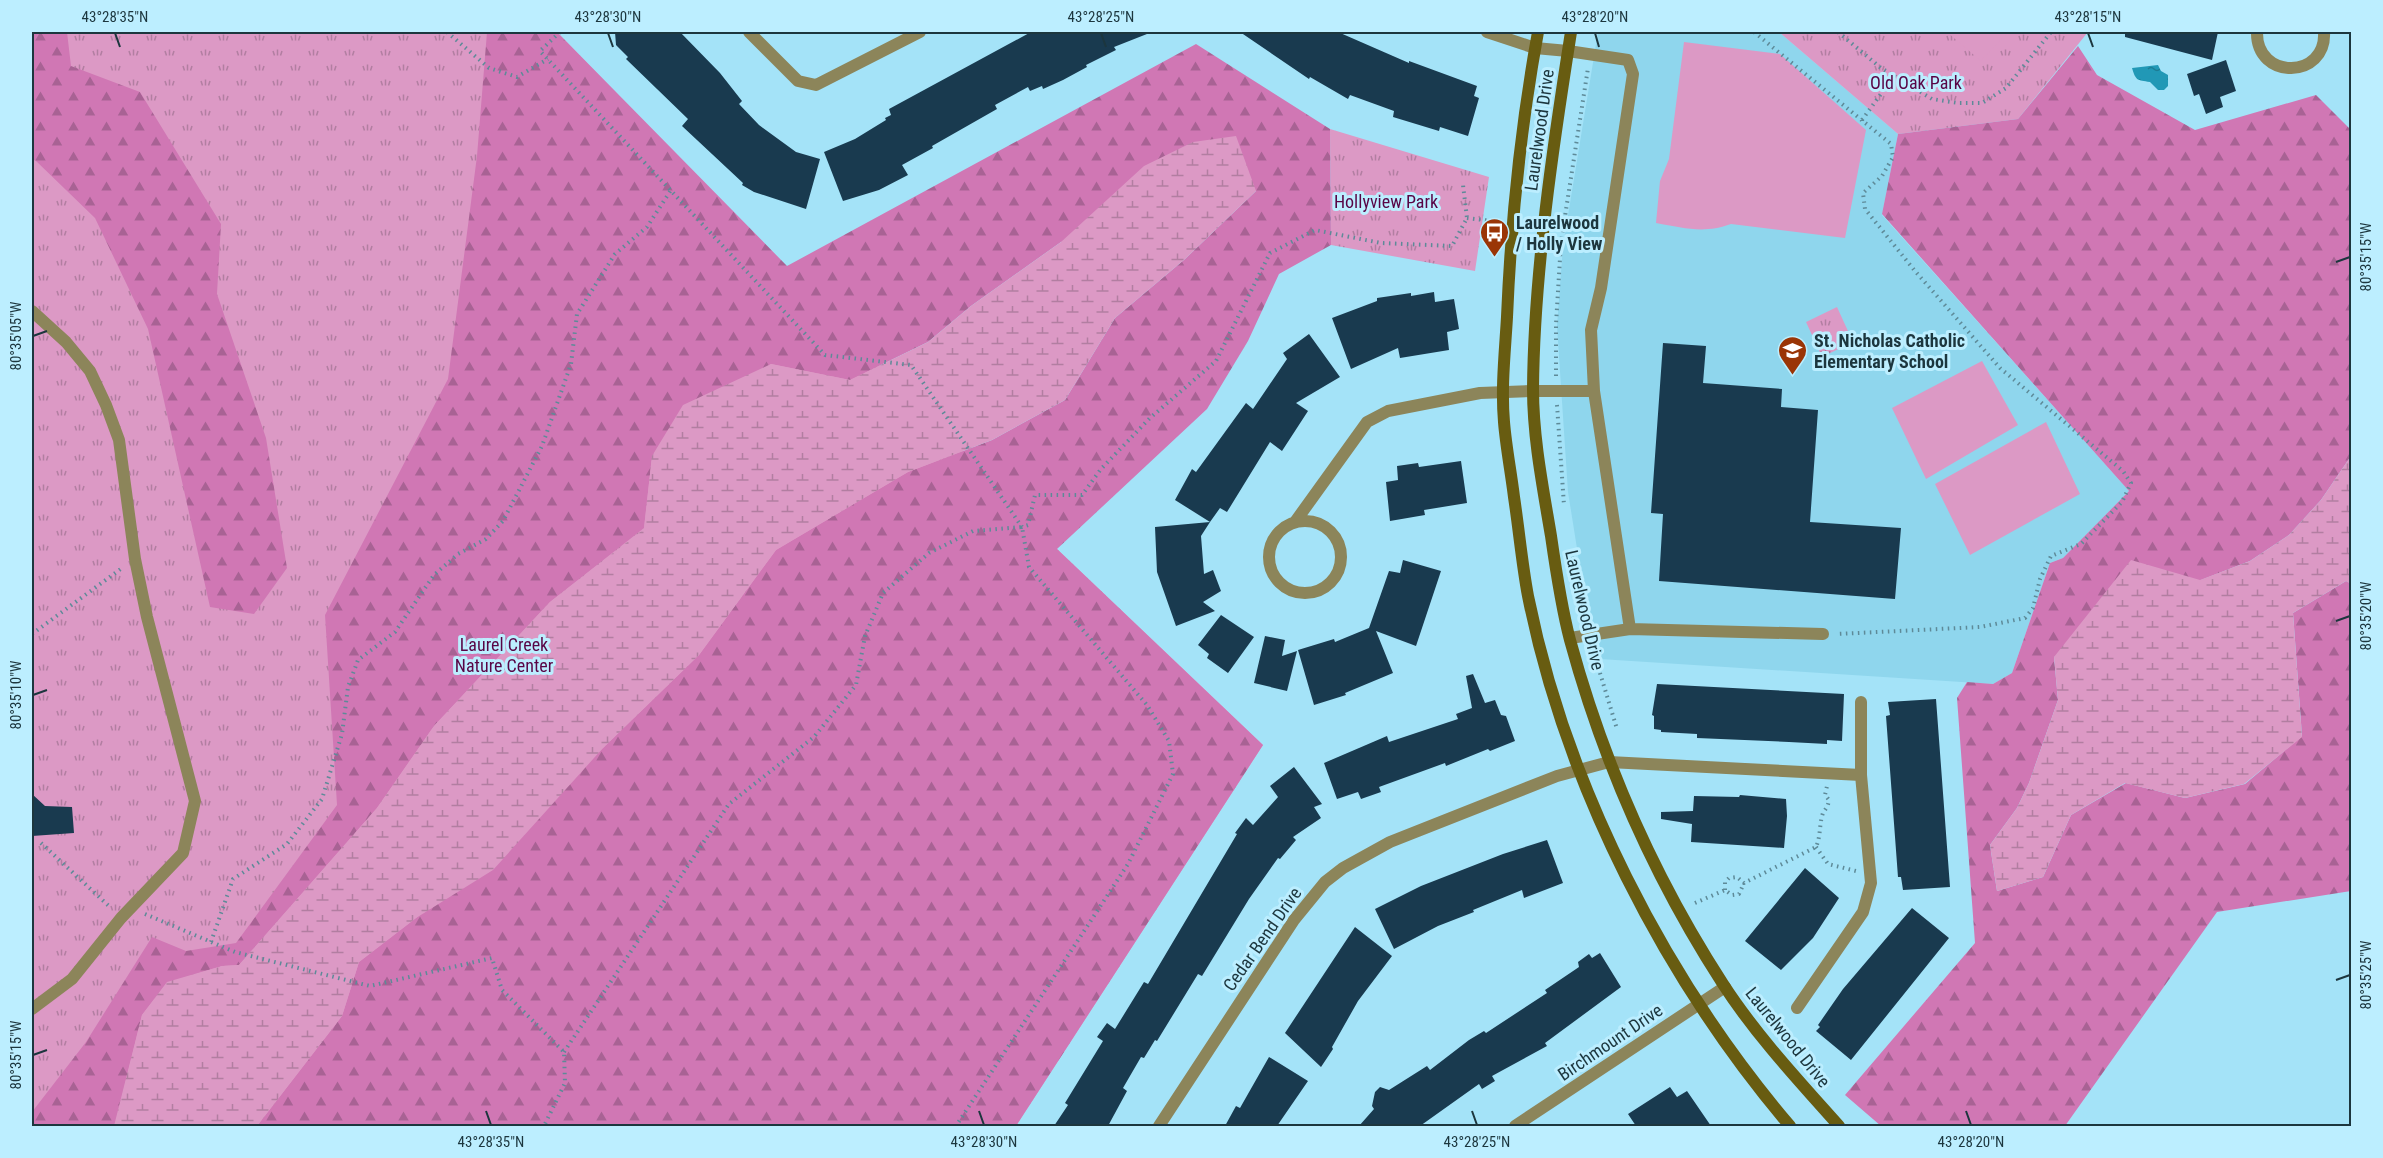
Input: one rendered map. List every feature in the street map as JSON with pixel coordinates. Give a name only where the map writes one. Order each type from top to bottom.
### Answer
[{"type":"street","points":[[749,32],[798,81],[816,85],[920,32]]},
{"type":"street","points":[[1487,32],[1535,48],[1628,60],[1633,74],[1601,288],[1591,330],[1594,391],[1630,629]]},
{"type":"street","name":"Laurelwood Drive","points":[[1538,32],[1510,236],[1503,393],[1504,422],[1528,595],[1547,672],[1579,769],[1614,853],[1647,918],[1700,1005],[1790,1126]]},
{"type":"street","name":"Laurelwood Drive","points":[[1571,32],[1544,236],[1533,391],[1540,470],[1570,638],[1609,762],[1674,900],[1725,987],[1754,1026],[1839,1126]]},
{"type":"street","points":[[2257,32],[2260,50],[2267,59],[2279,67],[2291,69],[2303,67],[2313,60],[2323,46],[2324,32]]},
{"type":"street","points":[[32,311],[66,342],[90,371],[119,440],[135,559],[147,617],[195,801],[183,853],[121,918],[72,979],[32,1009]]},
{"type":"street","points":[[1295,522],[1314,521],[1326,527],[1340,545],[1342,557],[1340,570],[1329,585],[1318,592],[1307,594],[1294,592],[1280,583],[1270,568],[1270,547],[1276,535],[1295,522],[1367,422],[1388,411],[1480,393],[1594,391]]},
{"type":"street","points":[[1570,638],[1630,629],[1823,634]]},
{"type":"street","points":[[1797,1008],[1863,912],[1870,891],[1861,775],[1861,702]]},
{"type":"street","name":"Cedar Bend Drive","points":[[1159,1126],[1294,920],[1325,882],[1350,863],[1390,842],[1579,769],[1609,762],[1861,775]]},
{"type":"street","name":"Birchmount Drive","points":[[1515,1126],[1725,987]]},
{"type":"path","points":[[447,32],[489,68],[517,77],[548,59]]},
{"type":"path","points":[[560,32],[540,51],[825,355],[911,365],[1022,527],[1029,567],[1147,705],[1169,741],[1173,774],[1128,864],[956,1126]]},
{"type":"path","points":[[1754,32],[1891,144],[1893,157],[1882,176],[1863,193],[1865,209],[2000,369],[2123,471],[2132,483],[2122,502],[2081,544],[2051,556],[2040,579],[2033,608],[2025,618],[1980,627],[1823,634]]},
{"type":"path","points":[[1838,32],[1881,68],[1932,99],[1958,103],[1982,103],[2006,88],[2051,32]]},
{"type":"path","points":[[1862,120],[1894,76]]},
{"type":"path","points":[[544,1126],[565,1083],[564,1052],[729,804],[814,737],[856,685],[865,636],[883,593],[929,554],[973,531],[1028,525],[1035,495],[1082,495],[1101,469],[1150,418],[1216,362],[1270,253],[1315,231],[1381,243],[1452,246],[1467,218],[1463,185]]},
{"type":"path","points":[[212,942],[233,879],[287,844],[322,800],[342,734],[348,687],[358,660],[395,632],[434,575],[458,554],[486,540],[503,521],[546,436],[571,364],[577,315],[615,254],[647,227],[671,190]]},
{"type":"path","points":[[1467,218],[1492,221]]},
{"type":"path","points":[[32,634],[135,559]]},
{"type":"path","points":[[1725,890],[1732,895],[1739,894],[1744,883],[1816,847],[1820,839],[1824,813],[1828,808],[1829,800],[1825,795],[1829,774]]},
{"type":"path","points":[[41,843],[121,918]]},
{"type":"path","points":[[1816,847],[1828,864],[1870,873]]},
{"type":"path","points":[[1725,890],[1725,882],[1729,878],[1737,877],[1744,883]]},
{"type":"path","points":[[1695,903],[1725,890]]},
{"type":"path","points":[[130,908],[235,952],[370,986],[492,958],[502,990],[564,1052]]},
{"type":"shaded area","name":"St. Nicholas Catholic Elementary School","points":[[1598,32],[1779,32],[1898,134],[1882,215],[2129,491],[2063,558],[2050,563],[2012,673],[1993,684],[1600,659],[1594,655],[1568,492],[1557,326],[1563,246]]},
{"type":"green space","name":"Laurel Creek Nature Center","points":[[32,32],[557,32],[1057,549],[1263,745],[1016,1126],[32,1126]]},
{"type":"green space","points":[[32,32],[67,32],[71,66],[140,92],[221,224],[217,294],[266,438],[287,568],[254,614],[210,607],[148,329],[95,218],[32,159]]},
{"type":"green space","points":[[487,32],[557,32],[787,266],[1196,44],[1330,129],[1331,245],[1279,274],[1248,341],[1207,409],[1057,549],[1263,745],[1016,1126],[257,1126],[342,1016],[359,962],[416,918],[603,748],[699,655],[776,550],[908,472],[992,440],[1065,400],[1115,318],[1185,259],[1256,191],[1061,242],[971,306],[928,342],[850,380],[771,364],[652,456],[644,528],[550,602],[434,726],[377,808],[239,965],[222,966],[167,983],[142,1015],[115,1125],[32,1126],[32,1112],[86,1042],[152,937],[186,951],[236,943],[337,805],[325,615],[448,379],[477,156]]},
{"type":"green space","name":"Old Oak Park","points":[[1779,32],[2088,32],[2018,119],[1898,134]]},
{"type":"green space","points":[[1947,32],[2008,32],[1981,61]]},
{"type":"green space","points":[[1684,42],[1780,54],[1866,130],[1845,238],[1731,224],[1703,229],[1656,223],[1660,181],[1669,159]]},
{"type":"green space","points":[[2078,46],[2097,75],[2195,130],[2316,95],[2351,130],[2351,456],[2321,500],[2289,535],[2250,561],[2201,580],[2054,657],[2058,700],[2029,783],[2017,808],[1990,845],[1997,891],[2043,877],[2071,815],[2126,783],[2185,798],[2245,784],[2302,736],[2293,613],[2346,581],[2352,584],[2351,891],[2217,912],[2065,1126],[1881,1126],[1845,1095],[1975,943],[1957,698],[1967,682],[1993,684],[2012,673],[2050,563],[2063,558],[2129,491],[1882,214],[1898,134],[2018,119]]},
{"type":"green space","name":"Hollyview Park","points":[[1330,129],[1489,177],[1475,271],[1331,245]]},
{"type":"green space","points":[[1236,136],[1256,191],[1185,259],[1115,318],[1065,400],[992,440],[908,472],[776,550],[699,655],[603,748],[493,870],[416,918],[359,962],[342,1016],[257,1126],[114,1126],[142,1015],[167,982],[222,966],[239,965],[377,808],[434,726],[550,602],[644,529],[652,456],[683,405],[771,364],[850,380],[928,342],[971,306],[1061,242],[1144,166],[1193,142]]},
{"type":"green space","points":[[1837,307],[1853,342],[1822,357],[1806,322]]},
{"type":"green space","points":[[1982,361],[2018,425],[1926,479],[1892,408]]},
{"type":"green space","points":[[2046,422],[2080,494],[1970,555],[1935,484]]},
{"type":"green space","points":[[2351,456],[2351,584],[2346,581],[2293,613],[2302,737],[2244,784],[2185,798],[2125,783],[2071,815],[2043,877],[1997,891],[1990,845],[2017,808],[2029,783],[2058,700],[2054,657],[2131,560],[2200,580],[2250,561],[2289,535],[2321,500]]},
{"type":"water","points":[[2158,65],[2161,71],[2168,75],[2168,86],[2164,90],[2158,90],[2150,82],[2138,79],[2132,68]]},
{"type":"building","points":[[615,32],[680,32],[720,73],[742,101],[739,104],[759,125],[796,152],[820,159],[806,209],[754,192],[742,185],[743,183],[682,126],[688,119],[626,59],[628,57],[616,45]]},
{"type":"building","points":[[1031,32],[1152,32],[1114,47],[1116,50],[1063,80],[1043,89],[1042,86],[1030,91],[1028,87],[995,105],[997,109],[902,165],[908,175],[879,190],[843,201],[824,152],[855,139],[886,120],[885,118],[891,115],[889,109]]},
{"type":"building","points":[[1240,32],[1338,32],[1409,63],[1409,61],[1477,86],[1474,96],[1479,98],[1468,136],[1440,127],[1439,131],[1393,117],[1394,111],[1350,95],[1348,99],[1310,77],[1309,79]]},
{"type":"building","points":[[2125,32],[2218,32],[2212,60],[2125,37]]},
{"type":"building","points":[[2226,60],[2236,91],[2220,97],[2223,107],[2206,114],[2199,94],[2194,96],[2187,74]]},
{"type":"building","points":[[1434,292],[1435,302],[1454,299],[1459,329],[1447,332],[1449,350],[1400,358],[1398,348],[1351,369],[1332,318],[1377,301],[1377,298]]},
{"type":"building","points":[[1309,334],[1340,377],[1296,403],[1308,411],[1282,451],[1270,442],[1227,512],[1220,508],[1210,522],[1175,500],[1192,469],[1196,472],[1246,403],[1253,409],[1287,359],[1283,353]]},
{"type":"building","points":[[1663,343],[1706,346],[1703,383],[1782,389],[1781,407],[1818,410],[1810,522],[1901,528],[1895,599],[1659,581],[1663,514],[1651,513]]},
{"type":"building","points":[[1461,461],[1467,503],[1424,510],[1425,515],[1390,521],[1386,482],[1398,480],[1397,466],[1418,463],[1419,467]]},
{"type":"building","points":[[1210,522],[1201,536],[1204,574],[1213,570],[1221,591],[1203,602],[1215,611],[1176,626],[1157,572],[1155,527]]},
{"type":"building","points":[[1403,560],[1441,571],[1416,646],[1376,631],[1393,673],[1345,693],[1346,695],[1314,705],[1298,650],[1334,639],[1335,642],[1369,628],[1389,571],[1400,573]]},
{"type":"building","points":[[1221,615],[1254,637],[1228,673],[1207,658],[1209,654],[1198,645]]},
{"type":"building","points":[[1265,636],[1285,640],[1282,656],[1297,651],[1287,691],[1254,683]]},
{"type":"building","points":[[1473,674],[1485,703],[1495,700],[1501,715],[1506,716],[1515,741],[1379,787],[1381,792],[1361,799],[1358,792],[1337,799],[1324,763],[1387,736],[1389,742],[1458,719],[1456,714],[1472,708],[1466,676]]},
{"type":"building","points":[[1657,684],[1844,694],[1842,741],[1827,740],[1827,744],[1697,738],[1697,734],[1661,732],[1661,730],[1654,729],[1654,716],[1652,715]]},
{"type":"building","points":[[1936,699],[1950,887],[1903,890],[1901,877],[1898,877],[1886,716],[1890,715],[1888,702]]},
{"type":"building","points":[[1294,767],[1322,804],[1314,807],[1321,818],[1293,837],[1296,840],[1280,859],[1278,858],[1249,899],[1202,976],[1198,974],[1157,1041],[1155,1040],[1144,1058],[1141,1057],[1123,1088],[1127,1091],[1108,1126],[1054,1126],[1068,1105],[1065,1103],[1103,1041],[1097,1037],[1107,1023],[1115,1029],[1144,982],[1148,984],[1237,834],[1235,833],[1246,818],[1253,825],[1278,797],[1270,786]]},
{"type":"building","points":[[32,794],[45,806],[72,807],[74,833],[32,836]]},
{"type":"building","points":[[1740,795],[1786,799],[1784,848],[1691,842],[1692,824],[1661,819],[1661,812],[1693,811],[1694,796],[1739,797]]},
{"type":"building","points":[[1547,840],[1563,883],[1524,898],[1522,890],[1438,926],[1394,949],[1375,909],[1421,886],[1503,854]]},
{"type":"building","points":[[1805,868],[1839,898],[1813,938],[1781,970],[1745,941]]},
{"type":"building","points":[[1912,908],[1949,938],[1851,1060],[1816,1031],[1820,1027],[1818,1025],[1843,989]]},
{"type":"building","points":[[1355,927],[1392,956],[1358,1001],[1321,1067],[1285,1033]]},
{"type":"building","points":[[1600,953],[1621,987],[1545,1043],[1547,1046],[1492,1076],[1495,1081],[1482,1089],[1479,1084],[1420,1126],[1359,1126],[1374,1109],[1372,1106],[1375,1092],[1380,1087],[1389,1090],[1427,1066],[1430,1070],[1469,1040],[1484,1031],[1486,1033],[1547,993],[1545,990],[1579,967],[1578,962],[1589,954],[1592,958]]},
{"type":"building","points":[[1269,1057],[1308,1081],[1277,1126],[1225,1126],[1236,1106],[1240,1108]]},
{"type":"building","points":[[1670,1087],[1677,1097],[1687,1091],[1711,1126],[1636,1126],[1628,1114]]},
{"type":"place","name":"Laurelwood / Holly View","points":[[1495,258]]},
{"type":"place","name":"St. Nicholas Catholic Elementary School","points":[[1793,376]]}]
